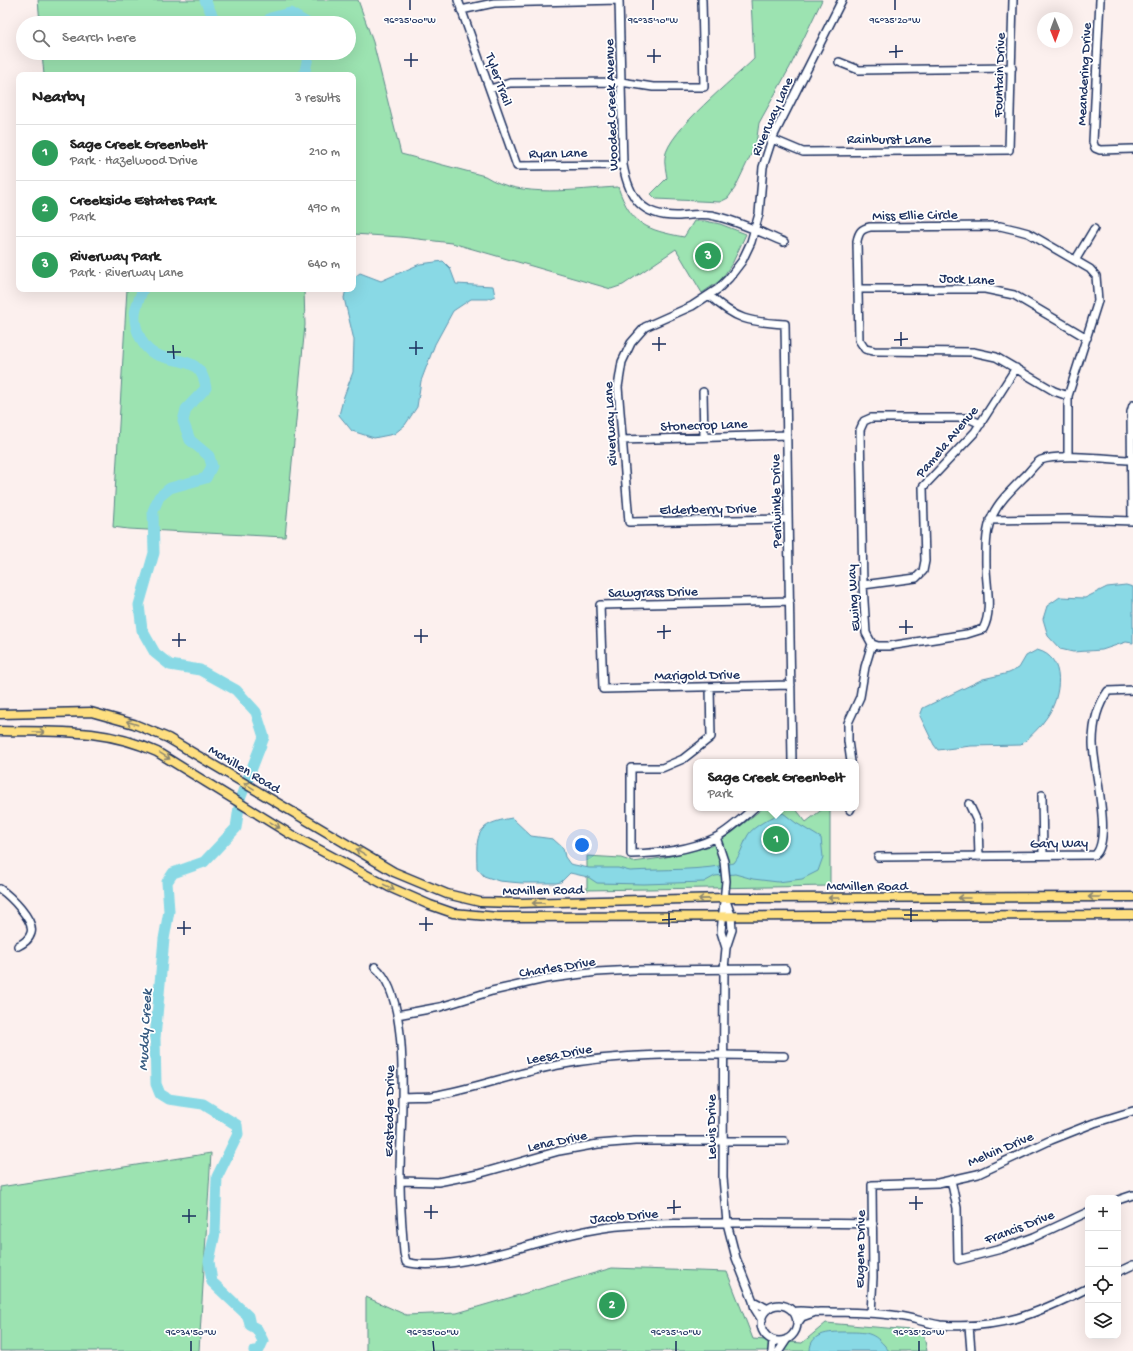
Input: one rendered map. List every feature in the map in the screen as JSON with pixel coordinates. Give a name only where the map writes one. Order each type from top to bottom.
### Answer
[{"type":"main road","name":"McMillen Road","points":[[0,714],[91,712],[134,724],[168,738],[394,872],[447,894],[480,902],[524,903],[725,898],[1133,897]]},
{"type":"main road","name":"McMillen Road","points":[[0,731],[82,732],[121,738],[142,745],[157,752],[290,834],[334,859],[412,898],[454,913],[472,916],[1133,915]]},
{"type":"street","name":"Tyler Trail","points":[[458,0],[517,166]]},
{"type":"street","points":[[461,10],[494,3],[619,0]]},
{"type":"street","name":"Wooded Creek Avenue","points":[[619,0],[623,164],[631,194],[645,208],[660,215],[679,216],[699,214],[716,216],[784,242]]},
{"type":"street","points":[[490,89],[510,83],[621,82],[653,88],[704,87],[702,0]]},
{"type":"street","name":"Riverway Lane","points":[[628,522],[618,387],[622,362],[630,343],[645,327],[692,306],[709,295],[729,278],[742,261],[755,230],[759,214],[763,167],[772,139],[842,0]]},
{"type":"street","name":"Fountain Drive","points":[[1009,150],[1013,0]]},
{"type":"street","name":"Meandering Drive","points":[[1100,0],[1093,142],[1095,148],[1133,149]]},
{"type":"street","points":[[839,62],[859,70],[1012,68]]},
{"type":"street","name":"Rainburst Lane","points":[[772,139],[803,152],[1009,150]]},
{"type":"street","name":"Ryan Lane","points":[[517,166],[623,164]]},
{"type":"street","name":"Miss Ellie Circle","points":[[1068,396],[1054,391],[996,357],[972,352],[865,349],[859,340],[858,233],[863,229],[870,227],[1000,226],[1028,233],[1076,259],[1090,269],[1096,276],[1098,302],[1068,396],[1068,457]]},
{"type":"street","points":[[1076,259],[1094,229]]},
{"type":"street","name":"Jock Lane","points":[[858,289],[985,289],[1014,296],[1086,338]]},
{"type":"street","name":"Periwinkle Drive","points":[[709,295],[726,311],[741,318],[758,323],[785,324],[792,759]]},
{"type":"street","name":"Pamela Avenue","points":[[863,585],[916,578],[923,571],[925,561],[923,487],[981,424],[1016,368]]},
{"type":"street","points":[[703,392],[704,437]]},
{"type":"street","points":[[990,520],[1070,519],[1132,521],[1130,460],[1131,412],[1133,405]]},
{"type":"street","name":"Ewing Way","points":[[981,424],[968,418],[870,418],[864,421],[860,430],[863,585],[866,633],[872,644],[878,646],[889,646],[967,634],[983,629],[987,621],[987,529],[990,520],[1000,502],[1041,460],[1068,457],[1130,460]]},
{"type":"street","name":"Stonecrop Lane","points":[[622,440],[787,435]]},
{"type":"street","name":"Elderberry Drive","points":[[628,522],[788,519]]},
{"type":"street","name":"Sawgrass Drive","points":[[603,689],[600,605],[790,601]]},
{"type":"street","points":[[851,759],[848,741],[848,723],[860,697],[865,667],[872,644]]},
{"type":"street","name":"Marigold Drive","points":[[603,689],[791,685]]},
{"type":"street","points":[[710,687],[711,738],[683,759],[662,768],[631,768],[631,854],[666,853],[694,846],[716,837],[750,811]]},
{"type":"street","name":"Gary Way","points":[[878,856],[979,857],[1095,855],[1101,847],[1101,798],[1094,762],[1093,744],[1096,717],[1101,701],[1108,691],[1133,690]]},
{"type":"street","points":[[1042,795],[1043,855]]},
{"type":"street","points":[[968,804],[978,823],[979,857]]},
{"type":"street","name":"Lewis Drive","points":[[716,837],[724,861],[726,882],[725,898],[721,915],[721,932],[726,948]]},
{"type":"street","points":[[0,889],[14,900],[31,924],[31,934],[28,940],[18,946]]},
{"type":"street","name":"Lewis Drive","points":[[725,898],[731,915],[732,930],[726,948],[724,969],[723,1178],[727,1223],[736,1258],[755,1309],[762,1320]]},
{"type":"street","name":"Eastedge Drive","points":[[375,967],[381,972],[387,982],[397,1015],[403,1055],[400,1181],[404,1253],[406,1262]]},
{"type":"street","name":"Charles Drive","points":[[397,1015],[440,1007],[492,991],[545,979],[598,972],[635,970],[784,969]]},
{"type":"street","name":"Leesa Drive","points":[[402,1097],[430,1096],[468,1089],[516,1074],[559,1065],[608,1058],[656,1055],[784,1056]]},
{"type":"street","name":"Melvin Drive","points":[[872,1185],[938,1183],[978,1174],[1051,1140],[1094,1124],[1133,1112]]},
{"type":"street","name":"Lena Drive","points":[[400,1181],[438,1182],[472,1176],[559,1150],[598,1144],[635,1141],[784,1141]]},
{"type":"street","name":"Francis Drive","points":[[951,1180],[957,1208],[958,1260],[1002,1249],[1034,1237],[1085,1213]]},
{"type":"street","name":"Eugene Drive","points":[[871,1313],[873,1224],[872,1185]]},
{"type":"street","points":[[1121,1199],[1133,1195]]},
{"type":"street","name":"Jacob Drive","points":[[406,1262],[422,1264],[484,1257],[571,1234],[611,1227],[652,1224],[727,1223],[873,1224]]},
{"type":"street","points":[[1121,1271],[1133,1265]]},
{"type":"street","points":[[793,1312],[804,1310],[813,1312],[871,1313],[900,1316],[939,1324],[969,1326],[1008,1322],[1042,1310],[1085,1289]]},
{"type":"street","points":[[753,1301],[768,1309]]},
{"type":"street","points":[[779,1351],[787,1339],[796,1331],[797,1324],[793,1312],[782,1305],[768,1309],[764,1314],[761,1324],[764,1333],[773,1340],[787,1339]]},
{"type":"street","points":[[797,1324],[802,1317],[813,1312]]},
{"type":"street","points":[[969,1326],[971,1351]]},
{"type":"street","points":[[772,1351],[773,1340]]},
{"type":"green space","points":[[38,0],[358,0],[373,42],[401,154],[485,176],[499,183],[515,188],[549,191],[618,187],[623,200],[635,218],[642,224],[660,232],[684,237],[694,221],[705,221],[720,224],[746,234],[733,262],[721,280],[702,293],[676,249],[623,285],[611,289],[452,243],[401,237],[356,234],[356,72],[44,72],[43,60],[356,60],[356,16],[39,16]]},
{"type":"green space","points":[[751,0],[822,0],[790,67],[759,123],[756,144],[735,188],[728,198],[720,202],[656,199],[651,194],[667,178],[665,157],[669,146],[678,133],[704,105],[754,59]]},
{"type":"green space","points":[[127,292],[304,292],[305,325],[285,537],[113,527]]},
{"type":"green space","points":[[759,811],[797,811],[806,822],[820,811],[830,811],[830,886],[587,890],[587,856],[621,858],[633,862],[662,858],[711,846],[733,832]]},
{"type":"green space","points":[[211,1153],[199,1351],[0,1351],[0,1187]]},
{"type":"green space","points":[[612,1268],[727,1272],[753,1339],[802,1343],[826,1323],[923,1331],[927,1351],[366,1351],[366,1297],[406,1315],[457,1313]]},
{"type":"water","points":[[443,261],[450,268],[456,284],[493,286],[495,296],[488,299],[471,299],[453,311],[435,344],[421,381],[417,407],[405,425],[394,434],[374,438],[352,431],[339,415],[353,372],[354,340],[344,298],[345,292],[356,292],[356,276],[360,273],[381,281],[420,264]]},
{"type":"water","points":[[1126,585],[1133,587],[1133,643],[1126,642],[1102,650],[1073,652],[1060,649],[1048,636],[1043,619],[1047,606],[1060,597],[1085,598],[1107,587]]},
{"type":"water","points":[[1037,650],[1047,654],[1053,661],[1057,669],[1058,689],[1052,709],[1035,732],[1021,745],[971,746],[938,750],[920,716],[923,708],[983,679],[1009,673],[1019,668],[1026,656]]},
{"type":"water","points":[[783,813],[796,823],[821,838],[823,857],[818,871],[802,879],[778,882],[753,879],[735,874],[715,876],[704,882],[644,884],[597,883],[588,877],[570,873],[561,882],[521,883],[499,881],[484,876],[477,868],[478,838],[485,827],[500,820],[512,818],[531,836],[553,839],[563,848],[565,857],[570,864],[589,868],[618,868],[630,871],[696,869],[734,863],[750,832],[764,822]]},
{"type":"water","points":[[836,1332],[867,1333],[880,1340],[889,1351],[810,1351],[811,1344],[814,1340],[823,1334]]},
{"type":"waterway","name":"Muddy Creek","points":[[205,0],[213,16]]},
{"type":"waterway","name":"Muddy Creek","points":[[278,16],[290,13],[295,16]]},
{"type":"waterway","name":"Muddy Creek","points":[[305,72],[307,60]]},
{"type":"waterway","name":"Muddy Creek","points":[[142,292],[136,309],[135,320],[137,331],[142,342],[153,353],[162,357],[193,365],[199,370],[203,377],[206,388],[186,409],[183,421],[190,440],[209,456],[212,466],[206,478],[170,488],[159,497],[153,511],[154,553],[139,605],[142,630],[155,653],[170,665],[200,670],[236,690],[256,712],[264,737],[240,799]]},
{"type":"waterway","name":"Muddy Creek","points":[[239,807],[236,828],[204,862],[173,873],[167,882],[169,911],[164,939],[155,1038],[156,1084],[160,1094],[168,1099],[203,1104],[237,1125],[238,1134],[217,1177],[215,1233],[209,1261],[212,1282],[248,1316],[250,1325],[257,1329],[263,1341],[259,1350],[254,1351]]},
{"type":"place","name":"Riverway Park","points":[[708,256]]},
{"type":"place","name":"Sage Creek Greenbelt","points":[[776,839]]},
{"type":"place","name":"Creekside Estates Park","points":[[612,1305]]}]
